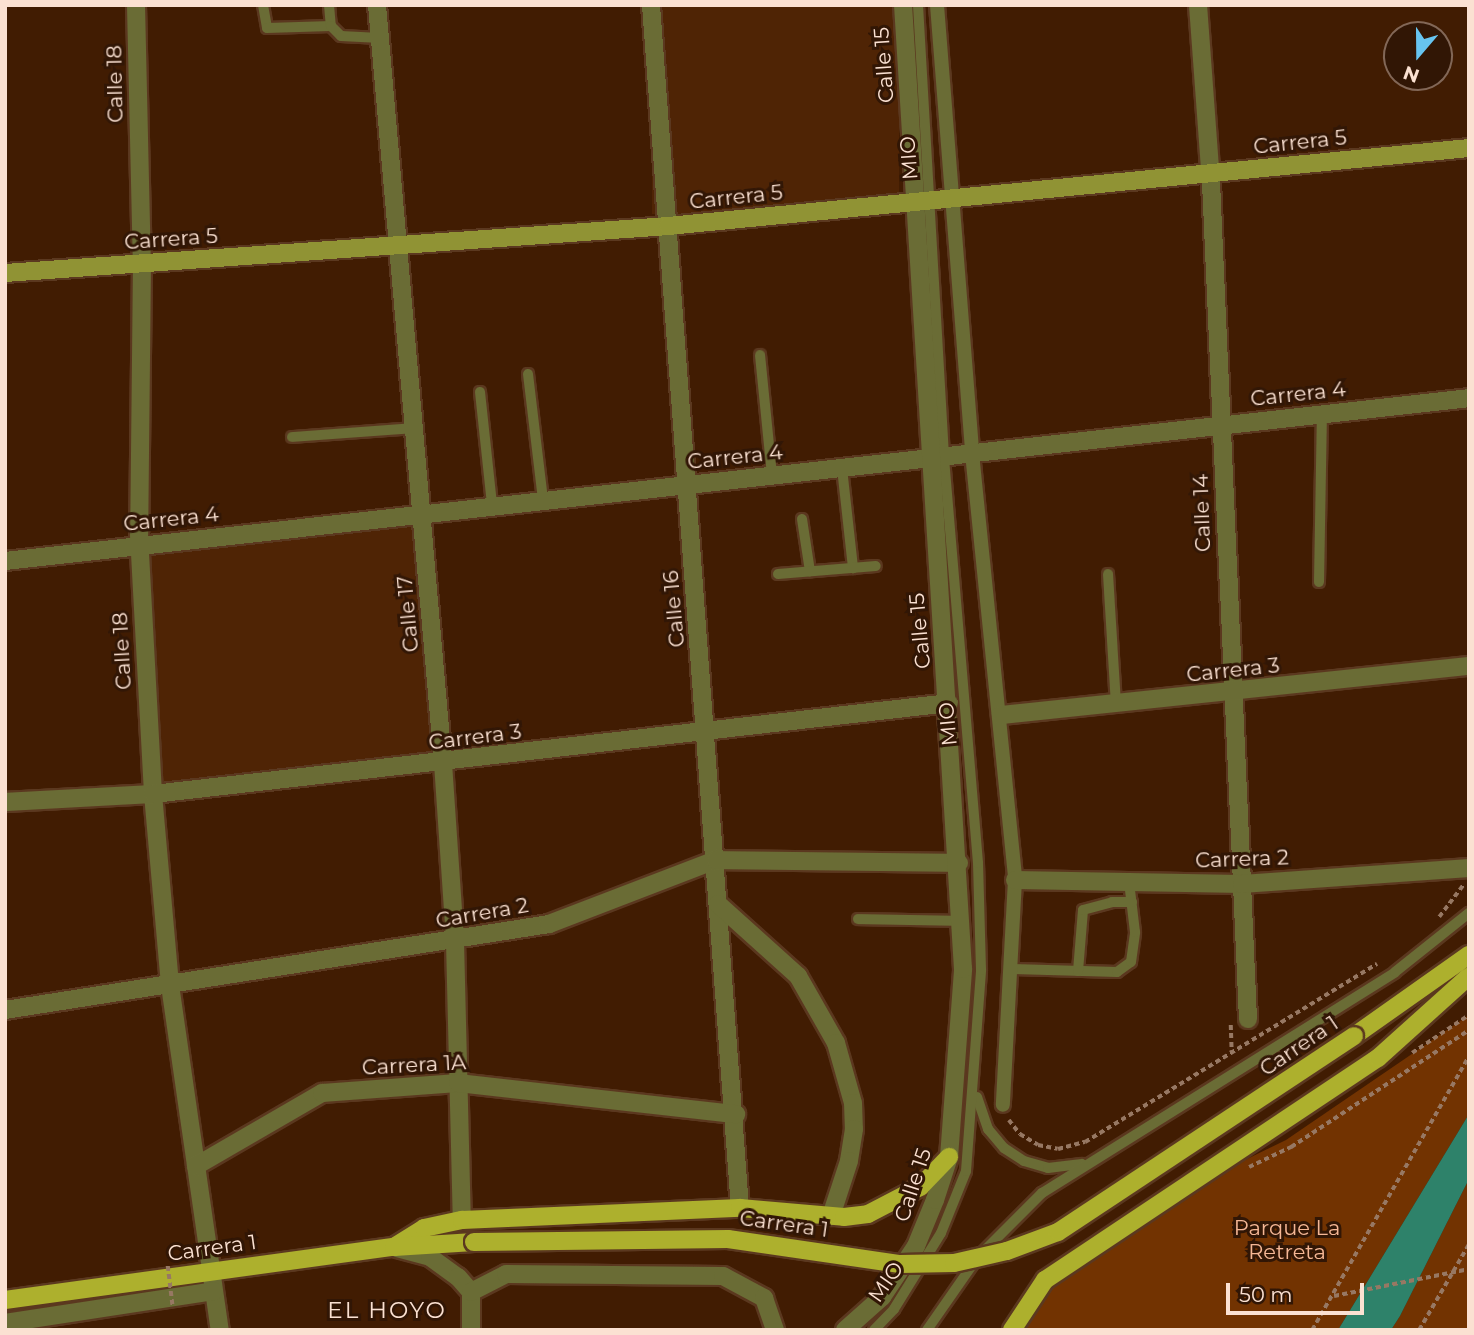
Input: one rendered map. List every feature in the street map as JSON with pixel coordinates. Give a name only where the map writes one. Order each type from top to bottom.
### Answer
[{"type":"main road","name":"Carrera 5","points":[[5,273],[668,226],[1469,148]]},
{"type":"main road","name":"Carrera 1","points":[[5,1300],[211,1270],[394,1248],[474,1242],[728,1239],[900,1265],[954,1263],[1007,1251],[1058,1232],[1354,1036],[1469,955]]},
{"type":"main road","points":[[1012,1330],[1045,1280],[1378,1058],[1469,976]]},
{"type":"main road","points":[[394,1248],[424,1228],[462,1220],[740,1208],[831,1216],[869,1214],[920,1187],[949,1157]]},
{"type":"street","name":"Calle 18","points":[[136,5],[142,263],[139,545],[153,794],[170,985],[220,1330]]},
{"type":"street","name":"Calle 17","points":[[377,5],[443,763],[455,941],[462,1220]]},
{"type":"street","name":"Calle 16","points":[[651,5],[736,1114],[740,1208]]},
{"type":"street","name":"Calle 15","points":[[845,1330],[883,1297],[916,1246],[949,1157],[958,1080],[962,921],[948,703],[923,202],[903,5]]},
{"type":"street","points":[[937,5],[972,453],[1001,715],[1015,880],[1013,969],[1003,1105]]},
{"type":"street","name":"Calle 14","points":[[1198,5],[1210,174],[1231,693],[1248,1019]]},
{"type":"street","name":"Carrera 4","points":[[5,561],[542,499],[1469,398]]},
{"type":"street","name":"Carrera 3","points":[[1001,715],[1469,666]]},
{"type":"street","name":"Carrera 3","points":[[5,802],[153,794],[443,763],[948,703]]},
{"type":"street","name":"Carrera 2","points":[[5,1010],[549,925],[716,860],[959,863]]},
{"type":"street","name":"Carrera 2","points":[[1015,880],[1242,884],[1469,868]]},
{"type":"street","points":[[718,904],[798,975],[836,1043],[853,1103],[854,1129],[849,1161],[831,1216]]},
{"type":"street","name":"Carrera 1A","points":[[196,1166],[322,1093],[458,1083],[736,1114]]},
{"type":"street","points":[[394,1248],[444,1266],[471,1292],[471,1330]]},
{"type":"street","points":[[471,1292],[506,1274],[723,1276],[739,1281],[764,1298],[775,1330]]},
{"type":"street","name":"Carrera 1","points":[[5,1323],[214,1291]]},
{"type":"lane","points":[[263,5],[267,28],[331,26],[350,38],[380,38]]},
{"type":"lane","points":[[329,5],[331,26]]},
{"type":"lane","name":"MIO","points":[[918,5],[923,202]]},
{"type":"lane","points":[[760,355],[772,476]]},
{"type":"lane","points":[[528,374],[542,499]]},
{"type":"lane","points":[[480,392],[492,505]]},
{"type":"lane","points":[[1319,582],[1322,414]]},
{"type":"lane","points":[[292,437],[414,428]]},
{"type":"lane","name":"MIO","points":[[874,1330],[900,1300],[954,1205],[966,1171],[975,1083],[981,970],[978,863],[937,457]]},
{"type":"lane","points":[[842,468],[853,568]]},
{"type":"lane","points":[[802,519],[810,571]]},
{"type":"lane","points":[[778,574],[876,566]]},
{"type":"lane","points":[[1108,574],[1116,704]]},
{"type":"lane","points":[[1013,969],[1117,972],[1131,962],[1135,932],[1129,882]]},
{"type":"lane","points":[[1078,971],[1078,923],[1083,910],[1112,902],[1132,902]]},
{"type":"lane","points":[[927,1330],[978,1257],[1042,1194],[1395,972],[1469,913]]},
{"type":"lane","points":[[858,919],[962,921]]},
{"type":"lane","points":[[975,1083],[988,1129],[1024,1161],[1048,1168],[1073,1167],[1096,1160]]},
{"type":"path","points":[[1431,925],[1469,877]]},
{"type":"path","points":[[1003,1105],[1020,1134],[1038,1145],[1058,1149],[1085,1142],[1387,959]]},
{"type":"path","points":[[1312,1330],[1335,1296],[1469,1056]]},
{"type":"path","points":[[1419,1330],[1469,1244]]},
{"type":"path","points":[[168,1266],[173,1308]]},
{"type":"path","points":[[1335,1296],[1469,1269]]},
{"type":"shaded area","points":[[652,5],[899,5],[899,214],[652,214]]},
{"type":"shaded area","points":[[423,514],[445,763],[160,788],[138,539]]},
{"type":"shaded area","points":[[1469,1114],[1469,1179],[1400,1316],[1391,1330],[1338,1330]]},
{"type":"green space","name":"Parque La Retreta","points":[[1469,1015],[1469,1114],[1338,1330],[1012,1330],[1045,1280],[1169,1197],[1286,1140]]},
{"type":"green space","points":[[1469,1179],[1469,1330],[1391,1330],[1400,1316]]},
{"type":"district","name":"EL HOYO","points":[[387,1310]]}]
